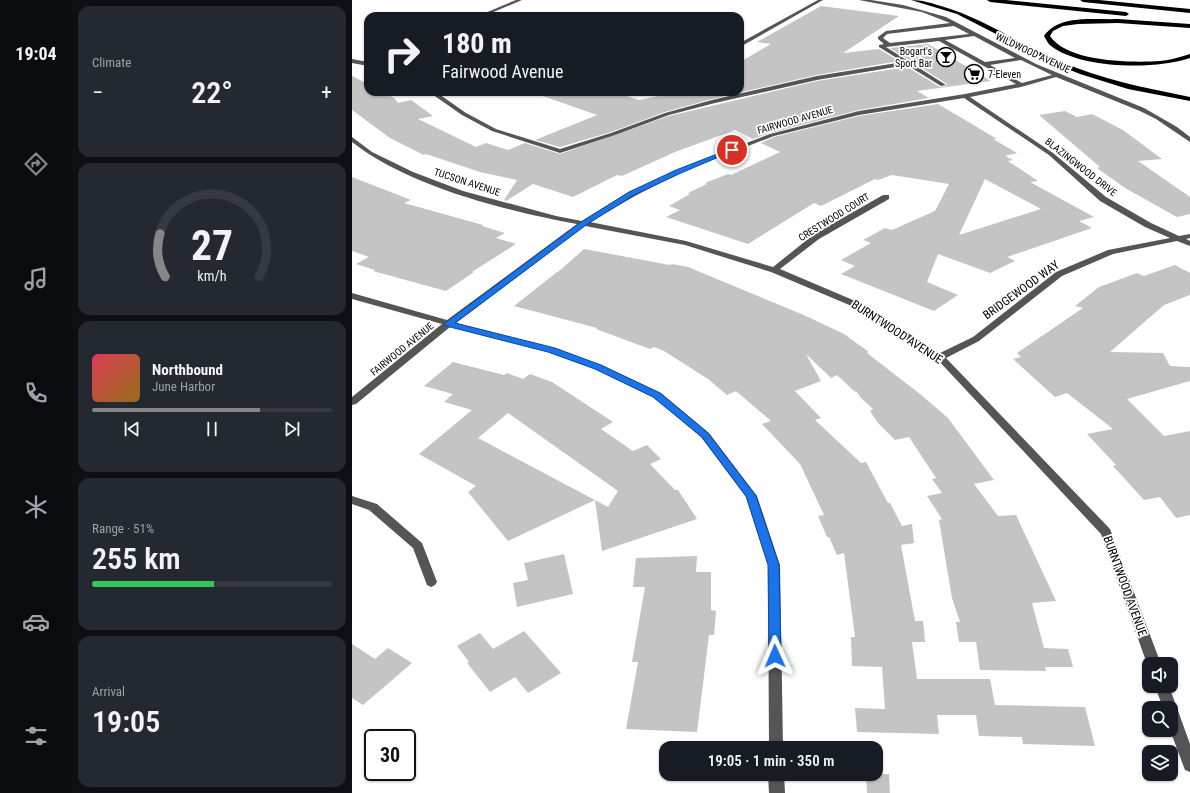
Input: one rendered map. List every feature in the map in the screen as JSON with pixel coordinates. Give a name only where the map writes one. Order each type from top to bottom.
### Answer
[{"type":"highway","points":[[914,0],[959,13],[1055,62],[1082,73],[1128,87],[1190,99]]},
{"type":"highway","points":[[990,0],[1190,21]]},
{"type":"highway","points":[[1083,0],[1190,11]]},
{"type":"highway","points":[[1125,0],[1190,6]]},
{"type":"highway","points":[[1178,4],[1190,17]]},
{"type":"highway","points":[[1190,26],[1118,21],[1078,22],[1062,24],[1051,30],[1047,36],[1052,43],[1064,51],[1087,58],[1118,62],[1164,63],[1176,62],[1190,56]]},
{"type":"street","points":[[490,12],[520,0]]},
{"type":"street","points":[[744,43],[821,0]]},
{"type":"street","name":"WILDWOOD AVENUE","points":[[861,0],[910,7],[944,18],[973,35],[1056,75],[1143,109],[1190,140]]},
{"type":"street","points":[[889,45],[880,38],[886,34],[955,24]]},
{"type":"street","points":[[943,85],[881,46],[973,35]]},
{"type":"street","points":[[940,38],[1021,85]]},
{"type":"street","points":[[984,64],[1020,58]]},
{"type":"street","points":[[352,61],[364,63]]},
{"type":"street","points":[[744,94],[817,78],[908,63]]},
{"type":"street","name":"FAIRWOOD AVENUE","points":[[352,402],[448,324],[584,223],[632,194],[679,171],[772,135],[859,113],[965,96],[1021,85],[1056,75]]},
{"type":"street","points":[[438,96],[464,114],[494,130],[560,151],[613,134],[667,114],[736,96]]},
{"type":"street","name":"BLAZINGWOOD DRIVE","points":[[965,96],[1051,154],[1103,199],[1148,225],[1190,244]]},
{"type":"street","name":"TUCSON AVENUE","points":[[352,139],[370,153],[410,173],[460,193],[522,210],[584,223]]},
{"type":"street","name":"CRESTWOOD COURT","points":[[774,270],[816,238],[886,197]]},
{"type":"street","name":"BURNTWOOD AVENUE","points":[[584,223],[686,243],[774,270],[857,305],[940,357],[1106,532],[1151,657]]},
{"type":"street","name":"BRIDGEWOOD WAY","points":[[940,357],[976,339],[1059,274],[1111,252],[1190,236]]},
{"type":"street","points":[[352,296],[448,324],[552,350],[598,367],[657,395],[705,435],[751,496],[774,565],[776,741]]},
{"type":"street","points":[[352,500],[373,506],[418,546],[431,582]]},
{"type":"street","points":[[1178,732],[1190,765]]},
{"type":"street","points":[[776,781],[777,793]]},
{"type":"building","points":[[821,6],[899,16],[843,53],[879,49],[899,61],[817,75],[744,92],[744,60],[771,44],[757,42]]},
{"type":"building","points":[[928,44],[991,81],[917,91],[929,98],[859,110],[770,133],[753,139],[735,130],[675,152],[622,176],[617,175],[573,197],[533,184],[506,201],[504,200],[517,180],[480,172],[426,154],[424,155],[390,138],[352,110],[352,76],[364,82],[364,96],[390,96],[398,103],[411,100],[433,116],[418,119],[476,147],[486,143],[508,150],[525,143],[560,154],[669,116],[817,81],[907,67],[940,87],[946,86],[947,84],[890,48]]},
{"type":"building","points":[[543,96],[627,96],[639,100],[658,96],[725,96],[665,112],[611,132],[560,147],[535,140],[597,115]]},
{"type":"building","points":[[938,104],[997,139],[993,139],[1017,153],[1005,156],[1013,160],[1008,161],[1038,181],[1030,182],[1094,217],[1079,221],[1092,228],[1007,257],[1015,261],[990,273],[938,254],[927,282],[958,295],[934,311],[841,274],[855,266],[841,260],[871,243],[863,240],[885,228],[892,230],[935,211],[949,184],[892,175],[878,180],[875,179],[821,206],[814,203],[748,244],[666,217],[680,210],[669,206],[690,194],[688,193],[707,184],[705,183],[728,174],[731,175],[780,152],[761,143],[774,137],[859,116]],"holes":[[[985,179],[1041,209],[959,235]]]},
{"type":"building","points":[[1065,111],[1077,117],[1092,114],[1123,130],[1162,159],[1138,161],[1190,197],[1190,214],[1177,217],[1125,188],[1097,168],[1100,167],[1039,115]]},
{"type":"building","points":[[352,177],[411,200],[404,203],[483,225],[482,226],[505,233],[496,238],[516,244],[472,272],[474,272],[446,291],[373,271],[375,270],[356,264],[369,257],[352,251]]},
{"type":"building","points":[[584,249],[688,267],[806,316],[844,334],[869,352],[867,353],[948,418],[994,480],[974,484],[998,516],[1016,515],[1056,601],[1032,603],[1044,648],[1068,649],[1073,667],[1045,667],[1046,671],[980,670],[976,642],[959,642],[956,622],[960,622],[952,598],[939,520],[942,519],[927,496],[942,493],[932,479],[936,478],[909,437],[895,440],[878,423],[870,411],[873,409],[856,391],[855,392],[837,375],[831,378],[806,354],[821,381],[795,391],[821,418],[815,420],[861,463],[866,462],[902,526],[912,524],[914,543],[901,545],[915,621],[923,621],[925,642],[912,642],[917,679],[990,679],[995,705],[1085,707],[1095,746],[1023,744],[1022,737],[979,736],[976,715],[937,715],[939,734],[857,732],[855,708],[885,709],[882,667],[852,666],[851,637],[855,637],[844,553],[837,555],[829,537],[827,537],[818,516],[824,515],[800,464],[762,424],[771,421],[736,391],[727,395],[708,379],[664,351],[654,347],[650,349],[596,329],[597,328],[514,306],[558,272]]},
{"type":"building","points":[[1175,265],[1190,273],[1190,295],[1164,305],[1110,352],[1163,353],[1170,366],[1190,367],[1190,381],[1127,399],[1164,436],[1190,431],[1190,515],[1176,518],[1160,497],[1144,500],[1113,466],[1116,465],[1087,434],[1113,429],[1067,393],[1055,397],[1013,359],[1021,357],[1017,353],[1083,308],[1075,306],[1099,287],[1137,273],[1144,276]]},
{"type":"building","points":[[453,362],[504,375],[507,373],[523,379],[530,374],[552,382],[613,422],[601,429],[633,451],[647,445],[661,459],[650,464],[675,490],[678,490],[697,519],[602,551],[595,500],[508,541],[468,492],[476,486],[419,454],[472,410],[444,402],[453,394],[424,386]],"holes":[[[508,413],[618,491],[608,507],[478,438]]]},
{"type":"building","points":[[564,554],[573,594],[517,607],[513,583],[528,580],[524,563]]},
{"type":"building","points":[[697,556],[696,572],[711,572],[711,610],[716,611],[714,635],[709,635],[697,732],[626,729],[638,662],[632,662],[645,587],[633,587],[636,558]]},
{"type":"building","points":[[524,631],[561,673],[528,693],[515,677],[490,692],[467,663],[469,662],[457,646],[480,633],[493,649]]},
{"type":"building","points":[[352,644],[375,659],[388,648],[412,663],[363,705],[352,698]]},
{"type":"building","points":[[883,774],[889,774],[890,793],[867,793],[866,781],[883,781]]},
{"type":"place","name":"Bogart's Sport Bar","points":[[946,57]]},
{"type":"place","name":"7-Eleven","points":[[974,74]]},
{"type":"route","points":[[732,150],[679,171],[632,194],[584,223],[448,324],[552,350],[598,367],[657,395],[705,435],[751,496],[774,565],[775,656]]}]
